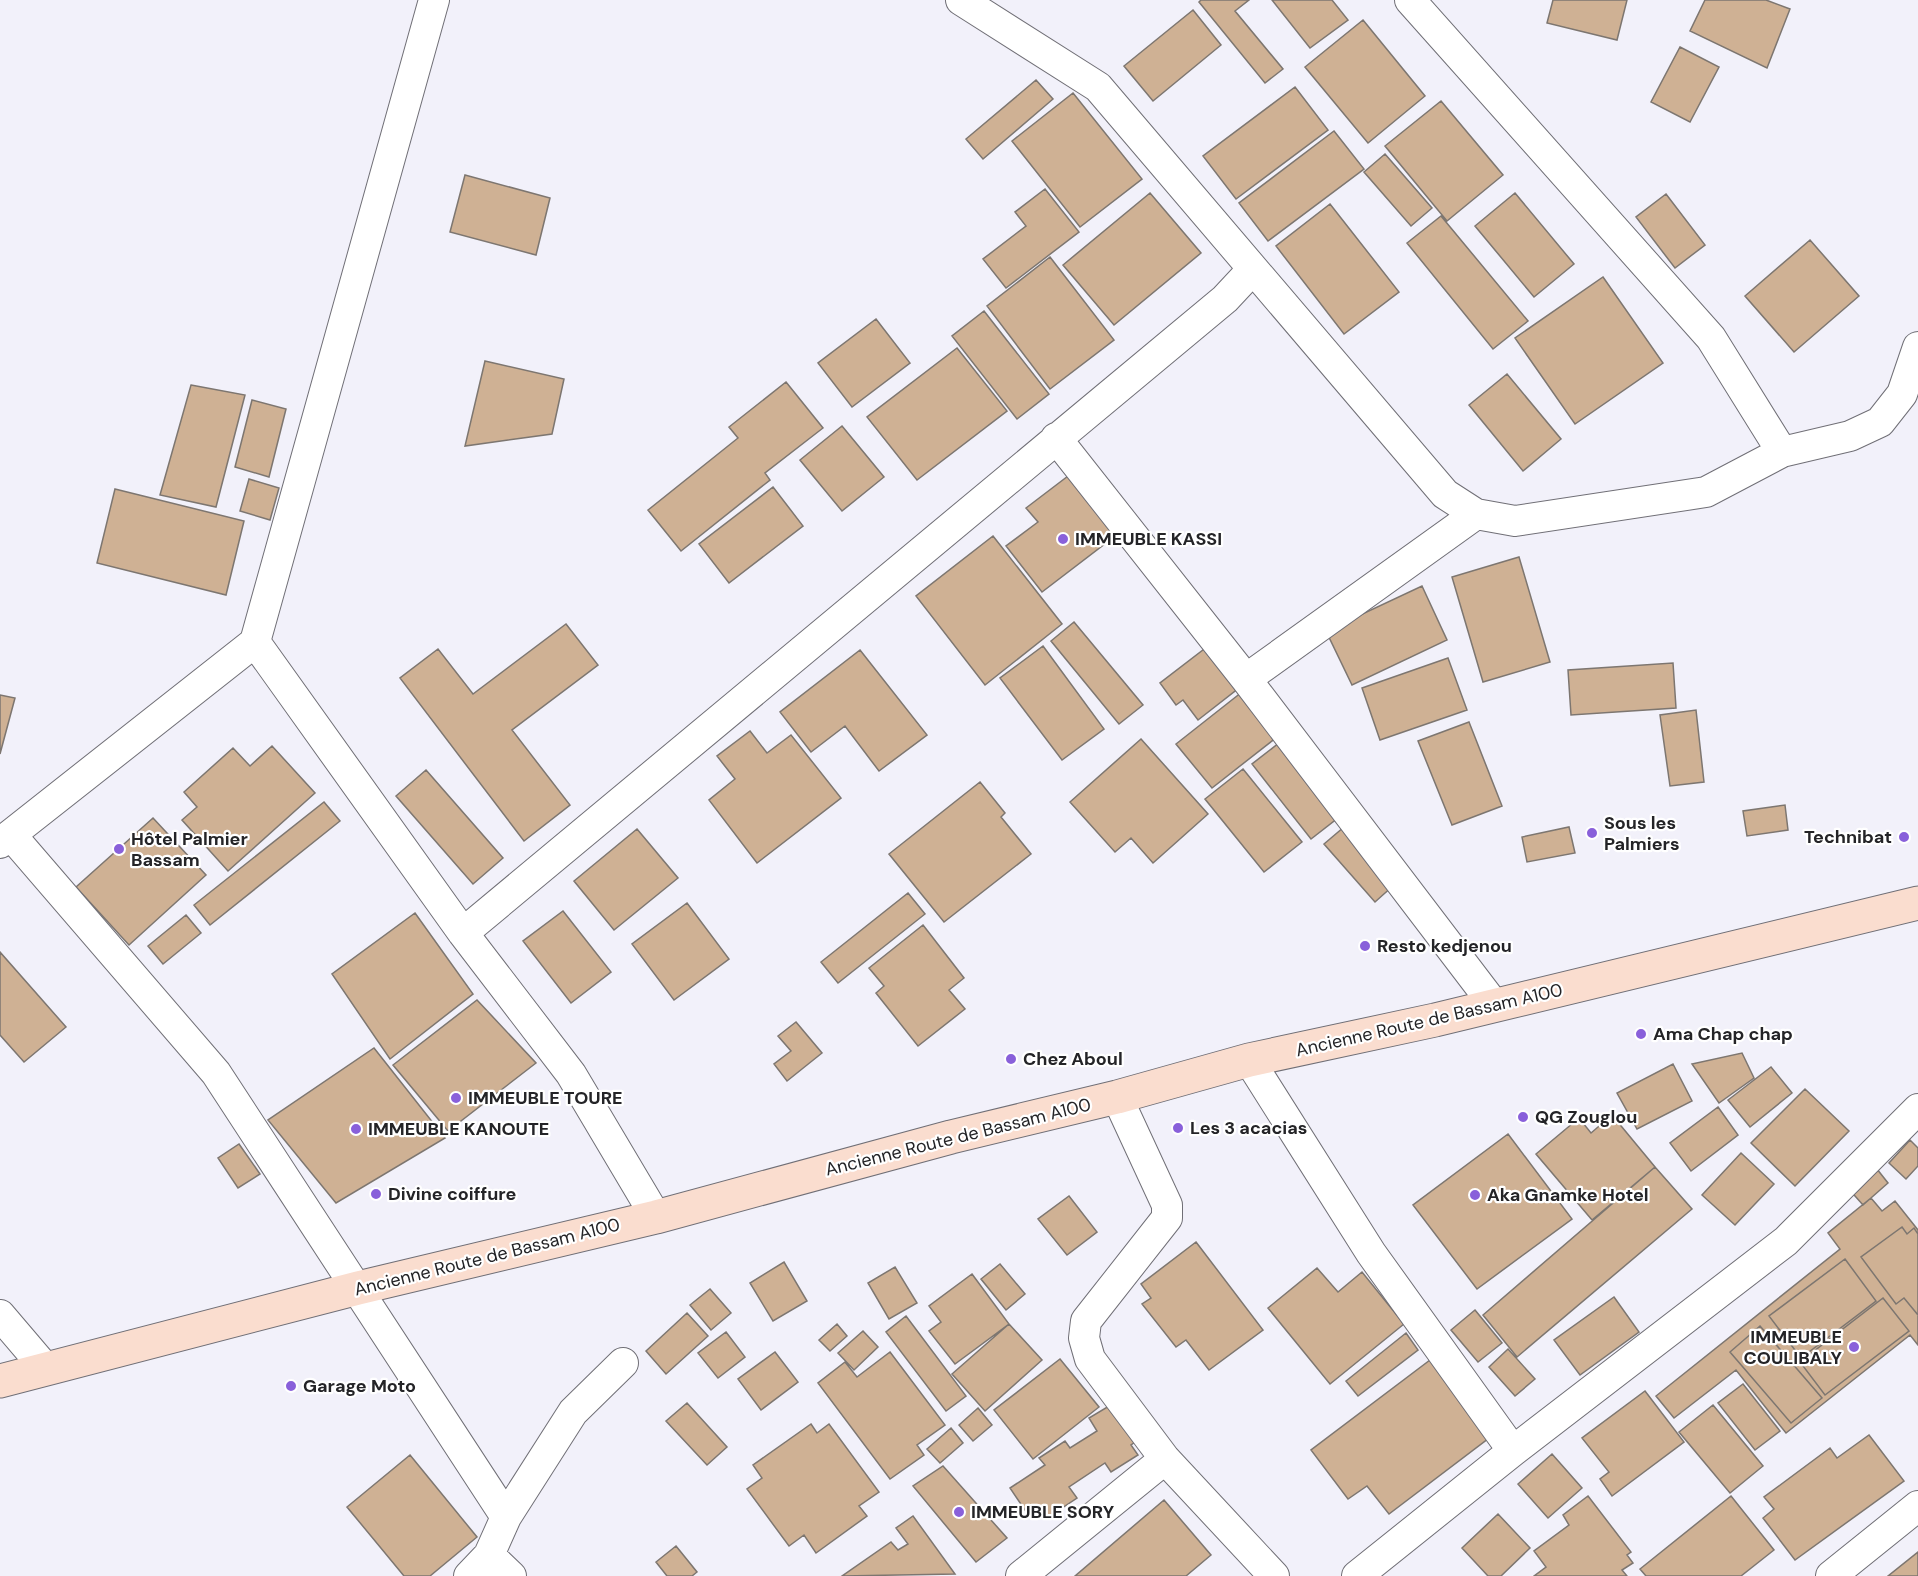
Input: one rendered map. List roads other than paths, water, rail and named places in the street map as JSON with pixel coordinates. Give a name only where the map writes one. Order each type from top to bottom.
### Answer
[{"type":"main road","name":"Ancienne Route de Bassam A100","points":[[0,1381],[358,1288],[656,1216],[951,1137],[1117,1097],[1249,1060],[1495,1006],[1918,903]]},
{"type":"street","points":[[434,0],[255,642],[5,839],[216,1073],[506,1517]]},
{"type":"street","points":[[962,0],[1098,87],[1445,494],[1476,514],[1515,521],[1706,492],[1782,452],[1850,436],[1880,422],[1902,394],[1918,347]]},
{"type":"street","points":[[1410,0],[1711,338],[1782,452]]},
{"type":"street","points":[[463,933],[1225,299],[1253,269]]},
{"type":"street","points":[[1056,438],[1246,679],[1495,1006]]},
{"type":"street","points":[[1246,679],[1476,514]]},
{"type":"street","points":[[255,642],[463,933],[571,1074],[656,1216]]},
{"type":"street","points":[[1249,1060],[1371,1253],[1513,1451]]},
{"type":"street","points":[[1117,1097],[1167,1205],[1167,1218],[1086,1321],[1084,1338],[1090,1359],[1165,1459],[1274,1576]]},
{"type":"street","points":[[1357,1576],[1513,1451],[1786,1241],[1914,1121]]},
{"type":"street","points":[[0,1315],[46,1369]]},
{"type":"street","points":[[511,1576],[479,1565],[506,1517],[573,1412],[624,1363]]},
{"type":"street","points":[[1021,1576],[1165,1459]]},
{"type":"street","points":[[1831,1576],[1918,1506]]},
{"type":"place","name":"IMMEUBLE KASSI","points":[[1063,539]]},
{"type":"place","name":"Sous les Palmiers","points":[[1592,833]]},
{"type":"place","name":"Technibat","points":[[1904,837]]},
{"type":"place","name":"Hôtel Palmier Bassam","points":[[119,849]]},
{"type":"place","name":"Resto kedjenou","points":[[1365,946]]},
{"type":"place","name":"Ama Chap chap","points":[[1641,1034]]},
{"type":"place","name":"Chez Aboul","points":[[1011,1059]]},
{"type":"place","name":"IMMEUBLE TOURE","points":[[456,1098]]},
{"type":"place","name":"QG Zouglou","points":[[1523,1117]]},
{"type":"place","name":"Les 3 acacias","points":[[1178,1128]]},
{"type":"place","name":"IMMEUBLE KANOUTE","points":[[356,1129]]},
{"type":"place","name":"Divine coiffure","points":[[376,1194]]},
{"type":"place","name":"Aka Gnamke Hotel","points":[[1475,1195]]},
{"type":"place","name":"IMMEUBLE COULIBALY","points":[[1854,1347]]},
{"type":"place","name":"Garage Moto","points":[[291,1386]]},
{"type":"place","name":"IMMEUBLE SORY","points":[[959,1512]]}]
